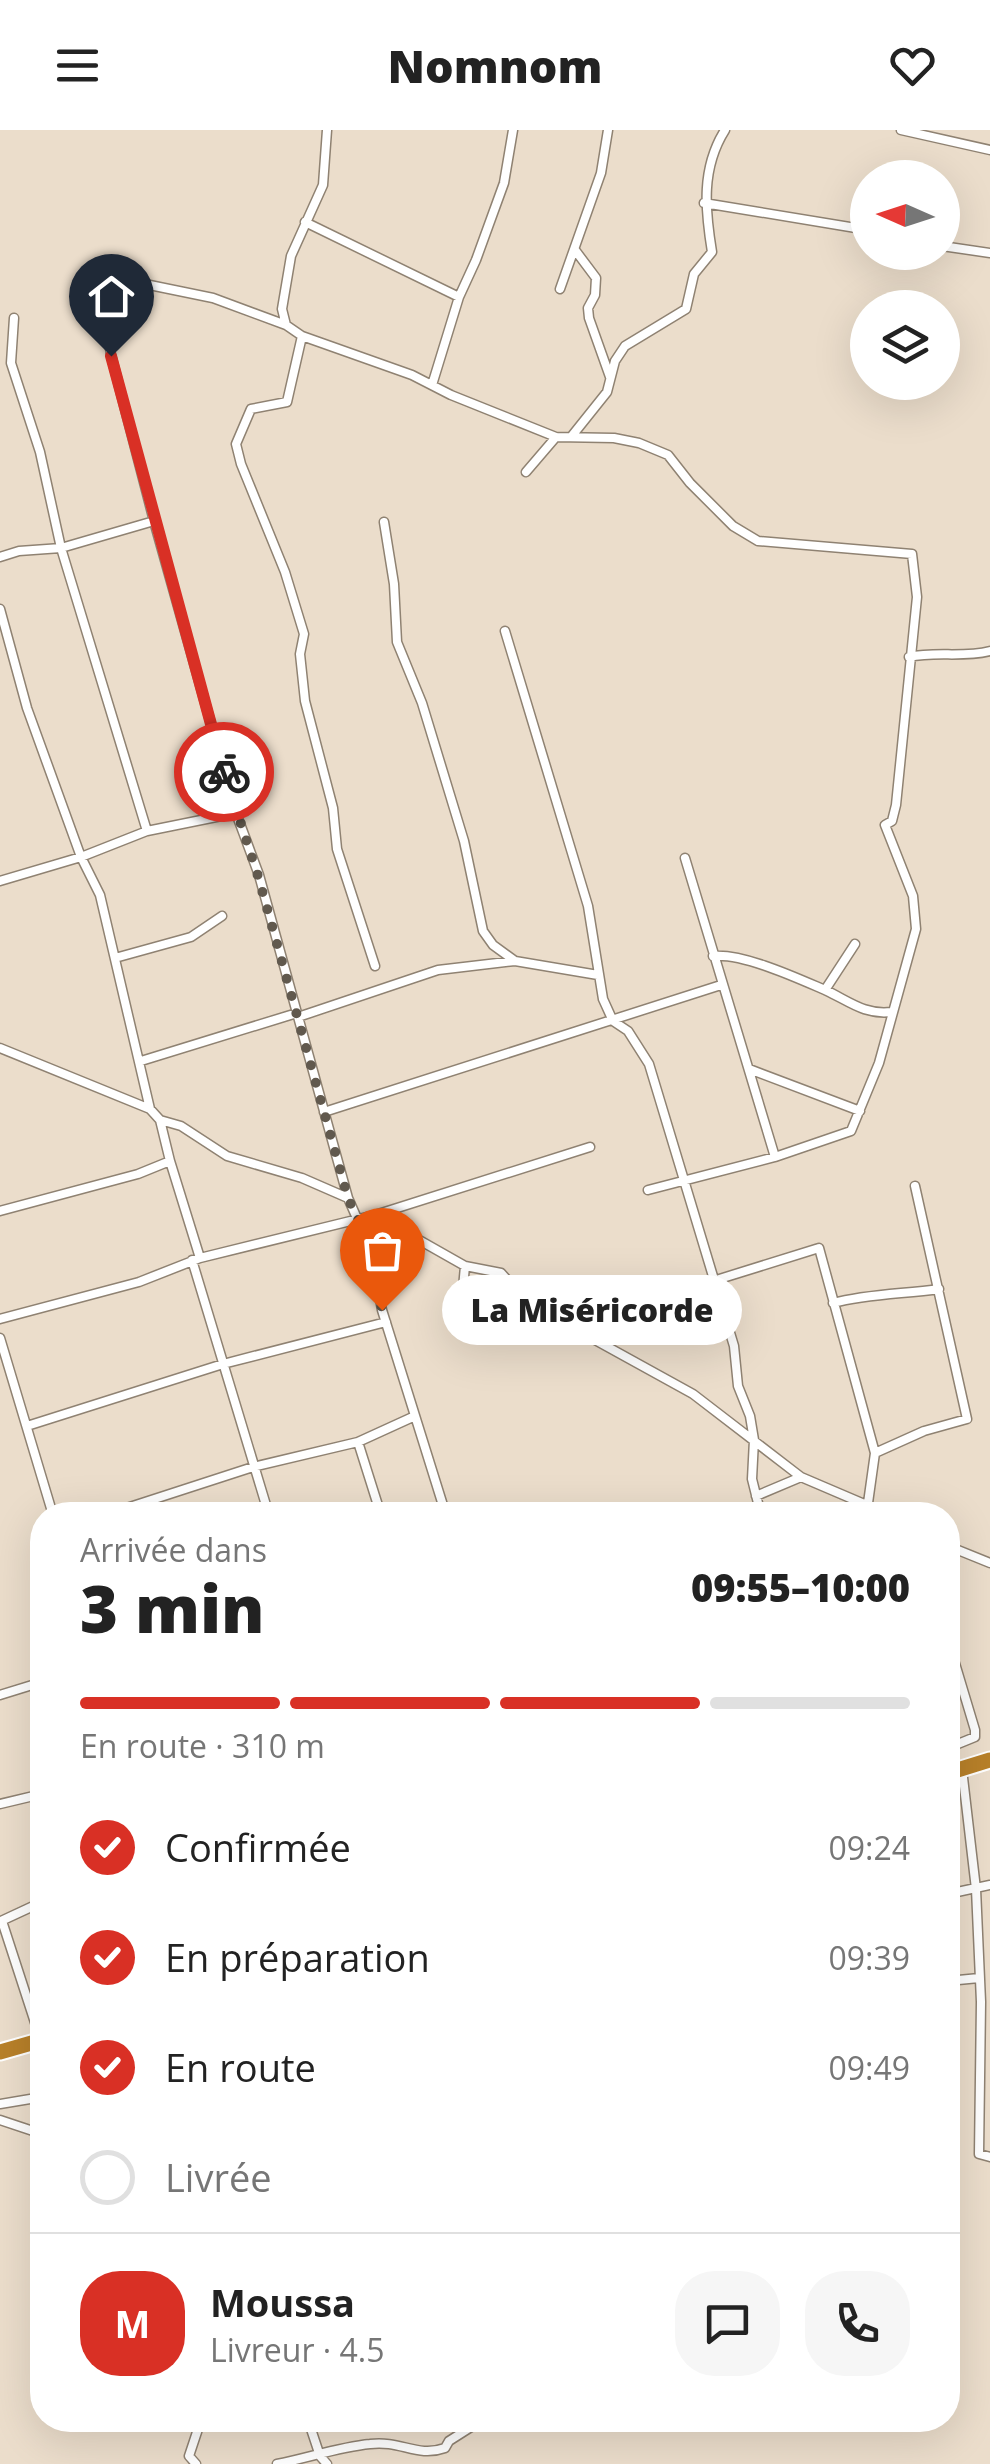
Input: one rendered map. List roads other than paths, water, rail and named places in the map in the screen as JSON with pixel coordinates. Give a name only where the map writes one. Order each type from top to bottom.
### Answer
[{"type":"highway","points":[[960,1769],[990,1760]]},
{"type":"highway","points":[[0,2052],[30,2043]]},
{"type":"street","points":[[286,325],[282,309],[291,256],[324,185],[327,130]]},
{"type":"street","points":[[432,386],[459,296],[504,183],[512,130]]},
{"type":"street","points":[[560,288],[601,172],[608,130]]},
{"type":"street","points":[[571,437],[607,392],[624,346],[686,308],[694,274],[712,252],[704,204],[714,151],[725,130]]},
{"type":"street","points":[[901,130],[990,150]]},
{"type":"street","points":[[704,204],[850,227]]},
{"type":"street","points":[[305,222],[459,296]]},
{"type":"street","points":[[960,249],[990,253]]},
{"type":"street","points":[[575,250],[596,278],[588,318],[610,377]]},
{"type":"street","points":[[442,1502],[386,1322],[373,1272],[372,1250],[348,1198],[154,521],[111,356],[108,306],[118,290],[135,282],[213,298],[556,437],[614,438],[638,443],[668,455],[733,526],[758,540],[912,554],[917,597],[896,805],[892,821],[885,824],[913,896],[916,929],[879,1063],[860,1111],[851,1130],[775,1157],[648,1190]]},
{"type":"street","points":[[14,318],[11,363],[40,452],[61,548],[146,831]]},
{"type":"street","points":[[302,336],[286,402],[251,409],[236,444],[285,572],[304,634],[300,654],[305,702],[332,808],[336,849],[375,966]]},
{"type":"street","points":[[526,472],[556,437]]},
{"type":"street","points":[[0,557],[61,548],[154,521]]},
{"type":"street","points":[[384,522],[394,584],[397,642],[422,703],[464,842],[483,931],[492,945],[514,961]]},
{"type":"street","points":[[0,609],[27,708],[81,857],[100,896],[150,1109]]},
{"type":"street","points":[[505,631],[583,887],[603,999],[613,1021],[628,1031],[649,1064],[734,1346],[736,1376],[754,1440],[752,1468],[758,1502]]},
{"type":"street","points":[[908,657],[931,652],[990,651]]},
{"type":"street","points":[[0,881],[81,857],[146,831],[236,813]]},
{"type":"street","points":[[684,858],[775,1157]]},
{"type":"street","points":[[115,958],[191,937],[222,916]]},
{"type":"street","points":[[825,990],[855,944]]},
{"type":"street","points":[[713,956],[735,956],[825,990],[867,1012],[891,1012]]},
{"type":"street","points":[[141,1061],[438,970],[514,961],[598,976]]},
{"type":"street","points":[[324,1112],[721,985]]},
{"type":"street","points":[[0,1048],[150,1109],[160,1120],[223,1364],[265,1502]]},
{"type":"street","points":[[748,1069],[860,1111]]},
{"type":"street","points":[[160,1120],[181,1126],[227,1156],[302,1178],[348,1198]]},
{"type":"street","points":[[0,1319],[139,1282],[196,1259],[374,1216],[590,1147]]},
{"type":"street","points":[[0,1210],[138,1174],[170,1160]]},
{"type":"street","points":[[875,1453],[924,1431],[967,1419],[915,1186]]},
{"type":"street","points":[[374,1216],[465,1266],[500,1272],[528,1303],[692,1394],[801,1476],[859,1502]]},
{"type":"street","points":[[713,1281],[819,1248],[875,1453],[872,1502]]},
{"type":"street","points":[[462,1300],[465,1266]]},
{"type":"street","points":[[832,1304],[860,1296],[938,1288]]},
{"type":"street","points":[[26,1426],[223,1364],[386,1322]]},
{"type":"street","points":[[0,1338],[49,1502]]},
{"type":"street","points":[[145,1502],[254,1467],[358,1442],[415,1416]]},
{"type":"street","points":[[358,1442],[377,1502]]},
{"type":"street","points":[[756,1496],[801,1476]]},
{"type":"street","points":[[960,1551],[990,1563]]},
{"type":"street","points":[[960,1679],[974,1724],[974,1737],[960,1743]]},
{"type":"street","points":[[0,1695],[30,1686]]},
{"type":"street","points":[[0,1804],[30,1797]]},
{"type":"street","points":[[960,1803],[976,1889],[979,1978],[986,2000],[979,2154],[990,2157]]},
{"type":"street","points":[[960,1892],[990,1885]]},
{"type":"street","points":[[30,1908],[1,1921],[30,2005]]},
{"type":"street","points":[[960,1980],[979,1978]]},
{"type":"street","points":[[0,2104],[30,2099]]},
{"type":"street","points":[[0,2120],[30,2130]]},
{"type":"street","points":[[196,2464],[189,2456],[197,2432]]},
{"type":"street","points":[[312,2432],[327,2464]]},
{"type":"street","points":[[277,2464],[368,2444],[396,2443],[426,2454],[446,2448],[449,2441],[467,2432]]},
{"type":"place","name":"La Miséricorde","points":[[382,1310]]}]
